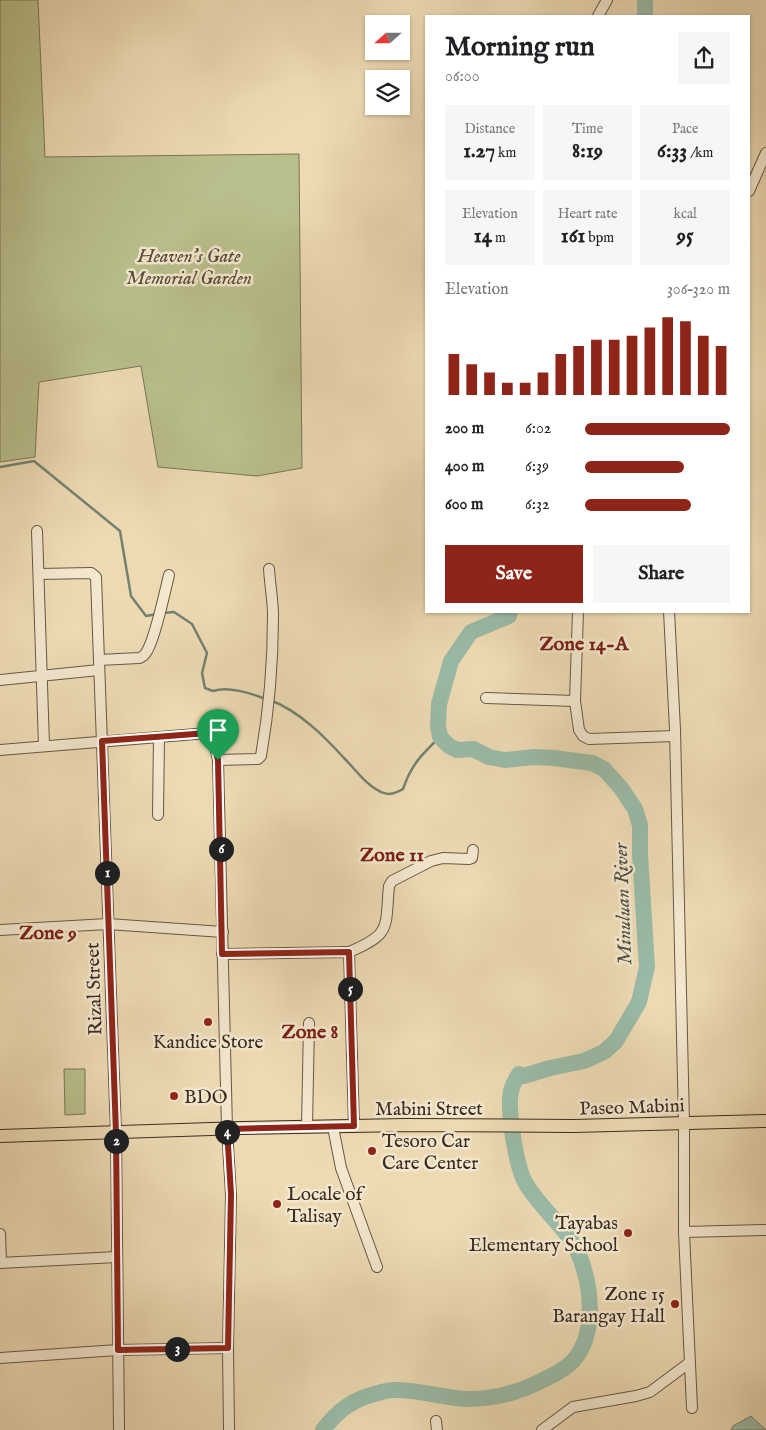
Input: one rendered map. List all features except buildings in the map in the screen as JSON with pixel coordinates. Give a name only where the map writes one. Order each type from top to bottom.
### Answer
[{"type":"main road","name":"Paseo Mabini","points":[[498,1127],[766,1121]]},
{"type":"main road","name":"Mabini Street","points":[[0,1136],[406,1125],[498,1127]]},
{"type":"street","points":[[599,15],[607,0]]},
{"type":"street","points":[[750,188],[766,153]]},
{"type":"street","points":[[37,531],[44,746]]},
{"type":"street","points":[[218,760],[260,758],[270,696],[273,614],[269,569]]},
{"type":"street","name":"Rizal Street","points":[[39,574],[94,574],[96,577],[116,1133],[119,1430]]},
{"type":"street","points":[[0,680],[43,676],[144,656],[152,640],[169,575]]},
{"type":"street","points":[[578,613],[575,701],[579,730],[589,739],[675,736]]},
{"type":"street","points":[[669,613],[675,736],[684,1123],[684,1232],[688,1362],[692,1408]]},
{"type":"street","points":[[486,698],[575,701]]},
{"type":"street","points":[[0,750],[211,734],[218,760],[227,1129],[231,1194],[228,1348],[229,1430]]},
{"type":"street","points":[[158,815],[159,737]]},
{"type":"street","points":[[222,954],[349,952],[372,941],[385,929],[389,886],[392,881],[431,861],[444,858],[472,858],[473,850]]},
{"type":"street","points":[[0,930],[108,924],[223,932]]},
{"type":"street","points":[[349,952],[354,1126]]},
{"type":"street","points":[[307,1127],[309,1024]]},
{"type":"street","points":[[333,1127],[341,1168],[377,1268]]},
{"type":"street","points":[[684,1232],[766,1230]]},
{"type":"street","points":[[0,1234],[0,1263],[117,1257]]},
{"type":"street","points":[[0,1358],[118,1350],[228,1348]]},
{"type":"street","points":[[542,1430],[572,1407],[650,1392],[688,1362]]},
{"type":"green space","name":"Heaven's Gate Memorial Garden","points":[[0,0],[38,0],[45,157],[299,154],[302,468],[257,476],[158,467],[141,366],[39,382],[35,457],[0,462]]},
{"type":"green space","points":[[64,1069],[85,1069],[85,1114],[65,1115]]},
{"type":"shaded area","points":[[751,1416],[766,1430],[731,1430],[733,1426]]},
{"type":"waterway","name":"Minuluan River","points":[[645,0],[645,15]]},
{"type":"waterway","points":[[0,467],[34,461],[120,531],[131,596],[146,616],[157,614]]},
{"type":"waterway","points":[[162,613],[174,612],[192,624],[207,653],[202,673],[205,688],[213,691],[225,689],[239,691],[265,699]]},
{"type":"waterway","name":"Minuluan River","points":[[323,1430],[347,1406],[369,1395],[387,1391],[402,1390],[468,1399],[487,1398],[523,1389],[553,1375],[570,1364],[586,1339],[589,1326],[588,1285],[581,1260],[563,1229],[533,1194],[522,1176],[513,1138],[510,1100],[512,1087],[519,1074],[524,1076],[584,1061],[604,1052],[616,1041],[639,1002],[647,967],[640,825],[635,809],[621,788],[604,769],[592,763],[534,757],[505,760],[489,757],[473,749],[457,750],[449,746],[440,737],[438,726],[439,704],[451,661],[471,632],[509,616],[510,613]]},
{"type":"waterway","points":[[270,700],[301,717],[328,741],[366,781],[376,789],[387,794],[403,789],[418,760],[440,737]]},
{"type":"place","name":"Kandice Store","points":[[208,1022]]},
{"type":"place","name":"BDO","points":[[174,1096]]},
{"type":"place","name":"Tesoro Car Care Center","points":[[372,1151]]},
{"type":"place","name":"Locale of Talisay","points":[[277,1204]]},
{"type":"place","name":"Tayabas Elementary School","points":[[628,1233]]},
{"type":"place","name":"Zone 15 Barangay Hall","points":[[675,1304]]},
{"type":"district","name":"Zone 14-A","points":[[584,643]]},
{"type":"district","name":"Zone 11","points":[[392,854]]},
{"type":"district","name":"Zone 9","points":[[48,932]]},
{"type":"district","name":"Zone 8","points":[[310,1031]]},
{"type":"route","points":[[208,733],[213,738],[218,760],[222,954],[349,952],[354,1126],[227,1129],[231,1194],[228,1348],[118,1350],[116,1133],[102,741],[208,733]]}]
